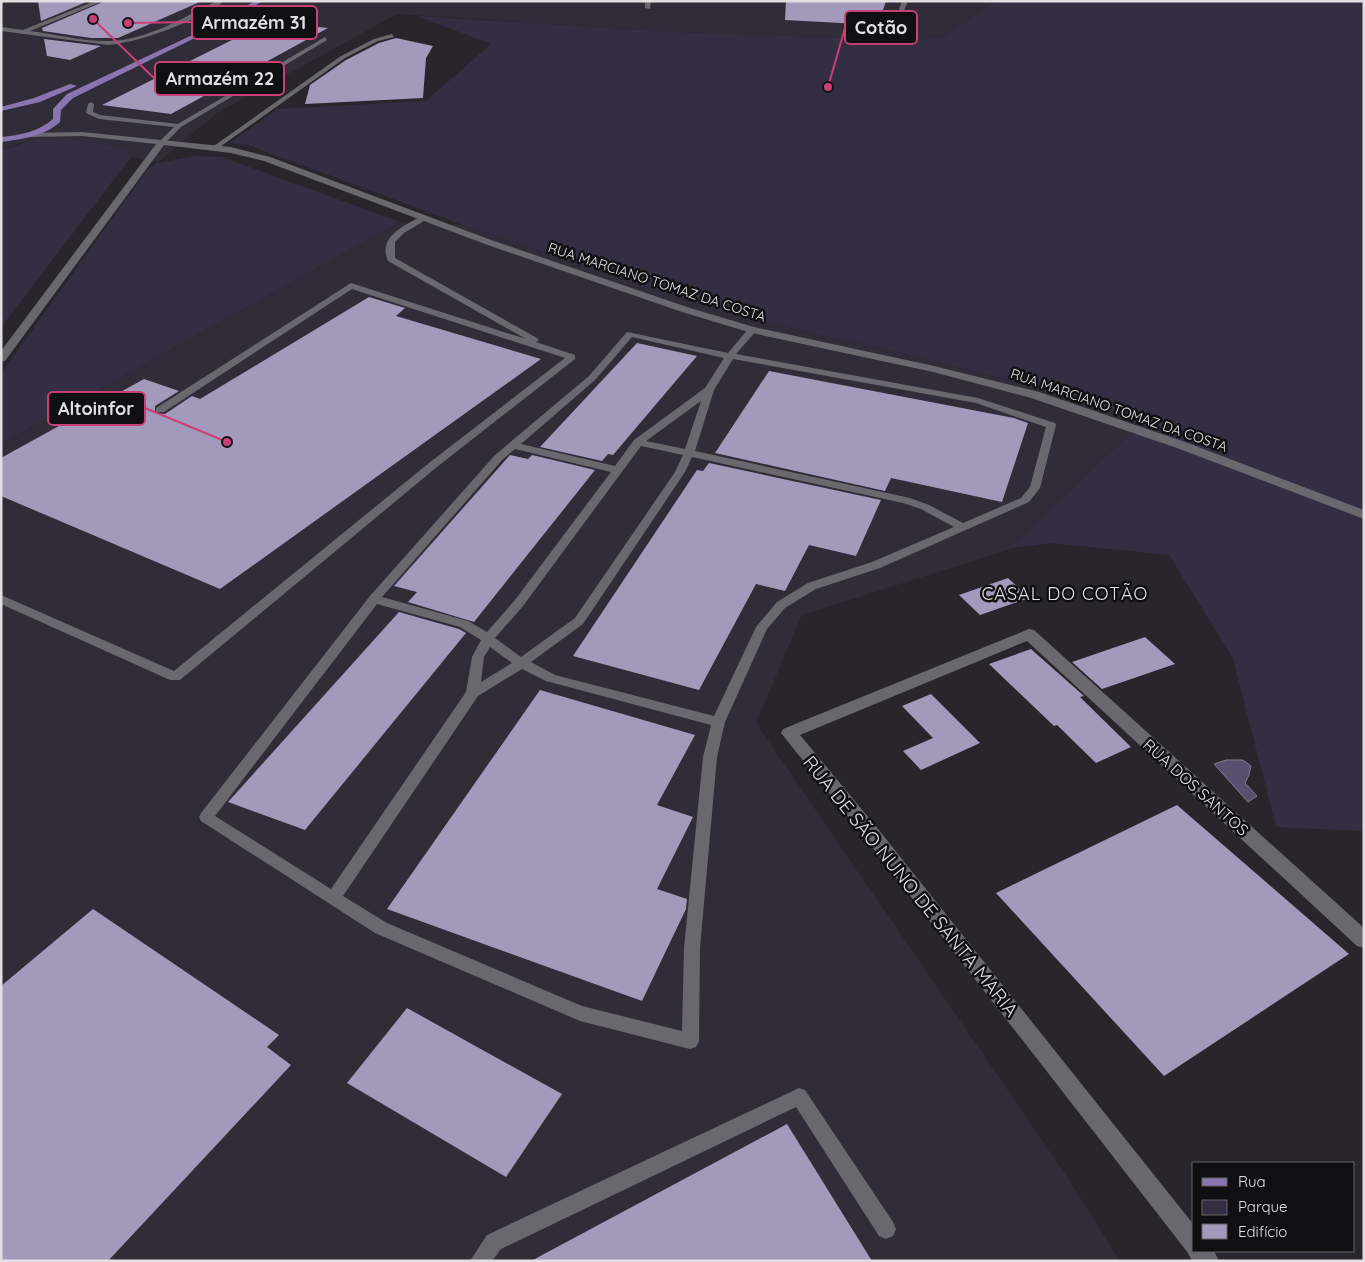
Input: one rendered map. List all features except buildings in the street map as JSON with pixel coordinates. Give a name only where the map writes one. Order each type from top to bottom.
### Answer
[{"type":"main road","points":[[4,108],[37,100],[73,86],[202,26],[248,1]]},
{"type":"main road","points":[[1,140],[29,135],[54,123],[58,117],[60,104],[70,96],[205,31],[260,1]]},
{"type":"main road","points":[[4,108],[38,107]]},
{"type":"main road","points":[[48,109],[57,114]]},
{"type":"main road","points":[[1,144],[13,138]]},
{"type":"street","name":"RUA MARCIANO TOMAZ DA COSTA","points":[[54,123],[65,130],[82,134],[161,144],[215,148],[267,159],[577,273],[752,330],[934,369],[1035,395],[1181,445],[1364,515]]},
{"type":"street","name":"RUA MARCIANO TOMAZ DA COSTA","points":[[29,135],[82,134]]},
{"type":"street","points":[[1,359],[161,144]]},
{"type":"street","name":"RUA DOS SANTOS","points":[[1029,634],[1364,940]]},
{"type":"street","name":"RUA DE SÃO NUNO DE SANTA MARIA","points":[[1029,634],[789,733],[872,834],[1192,1241]]},
{"type":"lane","points":[[23,32],[100,1]]},
{"type":"lane","points":[[1,29],[108,43],[124,42],[138,38],[222,1]]},
{"type":"lane","points":[[896,22],[905,1]]},
{"type":"lane","points":[[215,148],[343,57],[376,40],[392,36]]},
{"type":"lane","points":[[161,144],[179,126],[325,39]]},
{"type":"lane","points":[[91,104],[89,113],[99,117],[179,126]]},
{"type":"lane","points":[[425,218],[402,232],[391,242],[389,249],[391,259],[532,338],[542,348]]},
{"type":"lane","points":[[1,599],[175,677],[433,465],[572,357],[351,286],[160,410]]},
{"type":"lane","points":[[333,898],[473,693],[579,621],[680,472],[689,453],[709,390],[730,356],[752,330]]},
{"type":"lane","points":[[630,334],[730,356],[978,401],[1051,425],[1035,488],[1025,500],[876,565],[812,586],[781,605],[762,627],[718,722],[710,757],[692,948],[690,1041],[580,1013],[381,928],[206,817],[374,599],[499,457],[513,445],[592,378],[630,334]]},
{"type":"lane","points":[[473,693],[478,658],[488,638],[519,603],[638,442],[709,390]]},
{"type":"lane","points":[[638,442],[906,500],[925,507],[963,527]]},
{"type":"lane","points":[[513,445],[617,470]]},
{"type":"lane","points":[[374,599],[464,624],[488,638],[521,662],[550,678],[718,722]]},
{"type":"lane","points":[[480,1261],[494,1242],[799,1096],[886,1229]]},
{"type":"shaded area","points":[[1,1],[996,1],[945,36],[906,40],[676,32],[397,14],[217,113],[157,163],[131,157],[127,150],[24,142],[1,150]]},
{"type":"shaded area","points":[[400,222],[463,225],[727,314],[933,360],[1147,418],[1116,461],[1011,549],[802,615],[756,723],[1068,1178],[1120,1261],[1,1261],[1,444]]},
{"type":"shaded area","points":[[1226,760],[1243,760],[1251,766],[1245,783],[1257,796],[1248,802],[1214,764]]},
{"type":"green space","points":[[996,1],[1364,1],[1364,831],[1276,827],[1233,658],[1169,555],[1051,543],[1011,548],[1147,418],[933,360],[727,314],[463,225],[248,145],[230,143],[278,109],[426,101],[491,44],[417,16],[676,32],[906,40],[945,36]]},
{"type":"green space","points":[[41,138],[106,145],[127,150],[131,157],[1,327],[1,150]]},
{"type":"green space","points":[[196,156],[222,157],[400,222],[1,444],[1,374],[147,170],[157,163]]},
{"type":"place","name":"Armazém 22","points":[[93,19]]},
{"type":"place","name":"Armazém 31","points":[[128,23]]},
{"type":"place","name":"Cotão","points":[[828,87]]},
{"type":"place","name":"Altoinfor","points":[[227,442]]},
{"type":"district","name":"CASAL DO COTÃO","points":[[1065,593]]}]
